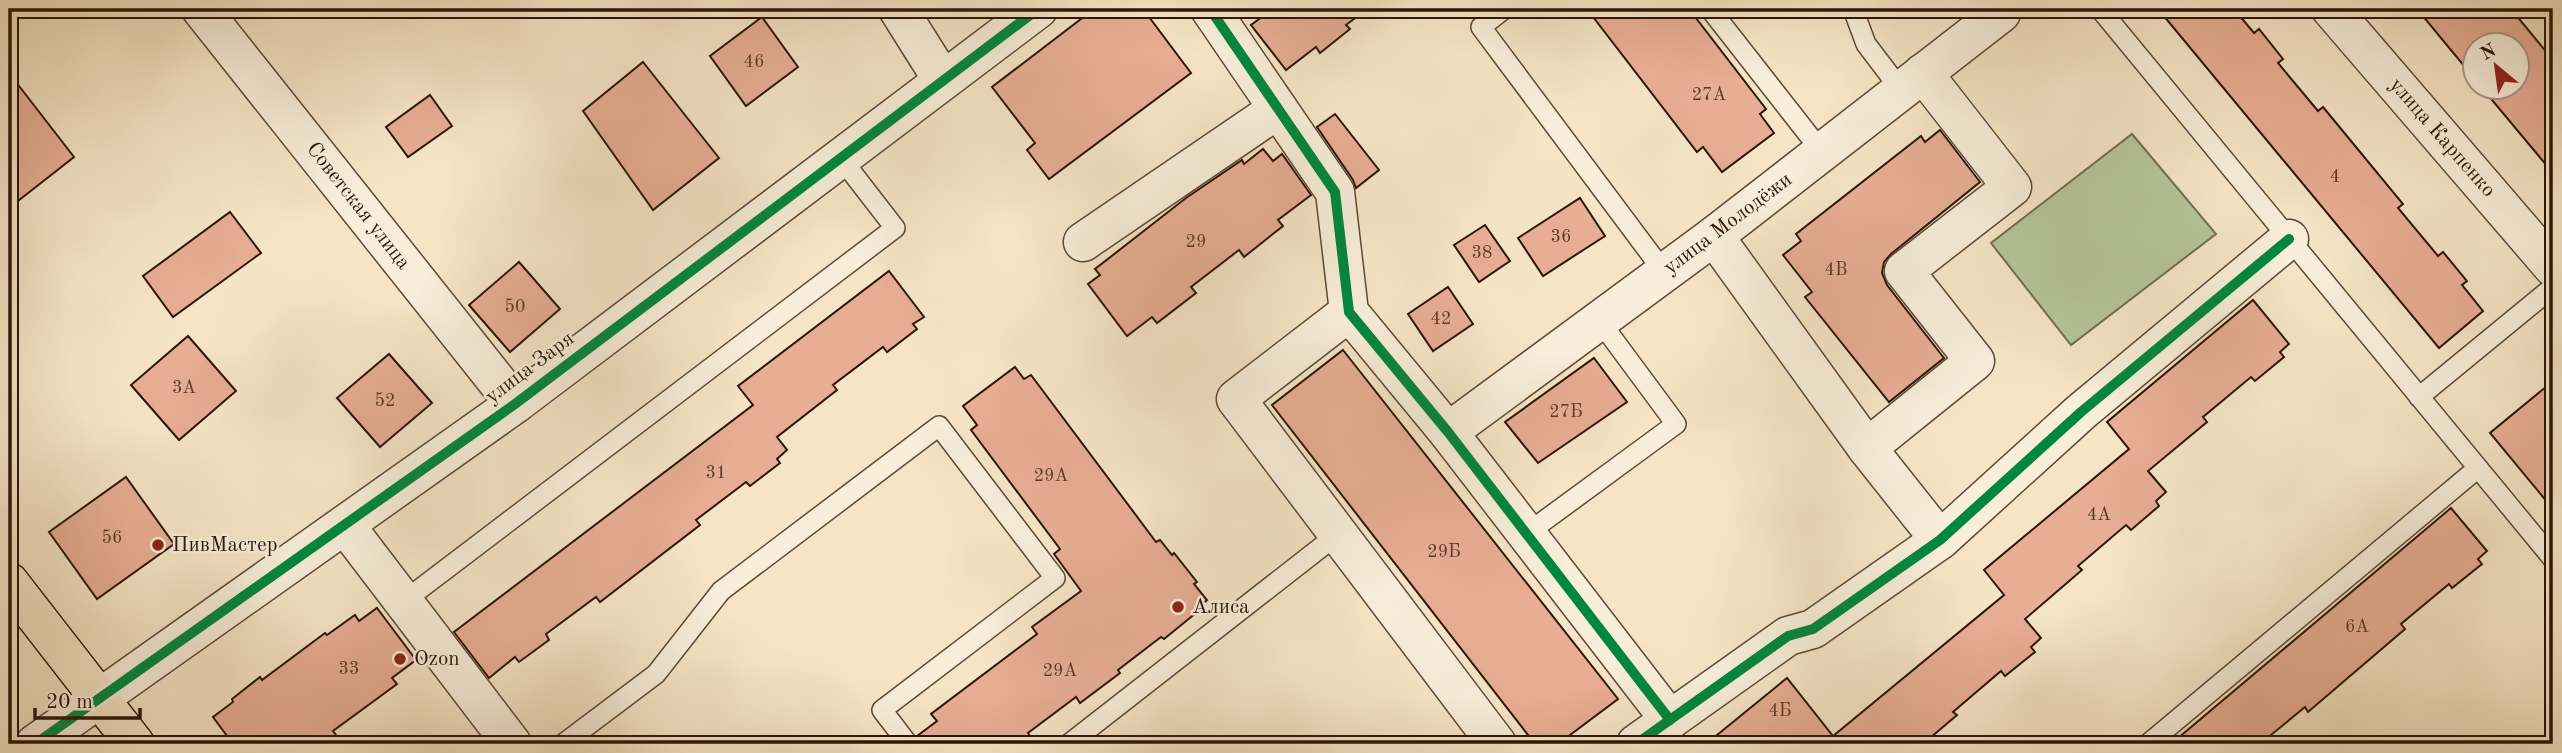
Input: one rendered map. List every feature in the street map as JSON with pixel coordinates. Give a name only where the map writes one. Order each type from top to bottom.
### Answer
[{"type":"main road","points":[[9,582],[135,744]]},
{"type":"street","name":"Советская улица","points":[[201,9],[515,404]]},
{"type":"street","points":[[898,9],[943,79]]},
{"type":"street","name":"улица Заря","points":[[35,744],[515,404],[1038,9]]},
{"type":"street","points":[[1210,9],[1335,192],[1349,312],[1448,432],[1670,720]]},
{"type":"street","name":"улица Молодёжи","points":[[1448,432],[1714,236],[2001,13],[2002,9]]},
{"type":"street","name":"улица Карпенко","points":[[2331,9],[2553,267]]},
{"type":"street","points":[[1867,448],[1975,361],[1904,271],[2012,187],[1912,81]]},
{"type":"street","points":[[1083,242],[1278,109]]},
{"type":"street","points":[[1714,236],[1867,448],[1940,540]]},
{"type":"street","points":[[1636,744],[1788,636],[1813,629],[1940,540],[2081,412],[2289,239]]},
{"type":"street","points":[[1349,312],[1236,399],[1497,744]]},
{"type":"street","points":[[345,524],[512,744]]},
{"type":"lane","points":[[1504,9],[1481,27],[1664,272]]},
{"type":"lane","points":[[1710,9],[1822,152]]},
{"type":"lane","points":[[1853,9],[1866,44],[1912,81]]},
{"type":"lane","points":[[2100,9],[2553,559]]},
{"type":"lane","points":[[404,601],[895,228],[840,157]]},
{"type":"lane","points":[[2419,397],[2553,287]]},
{"type":"lane","points":[[1526,534],[1676,424],[1599,320]]},
{"type":"lane","points":[[563,744],[656,674],[721,591],[939,426],[1055,578],[882,710],[908,744]]},
{"type":"lane","points":[[2148,744],[2478,468]]},
{"type":"lane","points":[[1069,744],[1338,534]]},
{"type":"green space","points":[[2132,134],[2216,234],[2071,345],[1991,243]]},
{"type":"building","points":[[1094,9],[1143,9],[1191,73],[1049,179],[1027,150],[1035,143],[992,87]]},
{"type":"building","points":[[1273,9],[1367,9],[1346,25],[1350,29],[1320,53],[1316,47],[1286,70],[1251,25]]},
{"type":"building","points":[[1587,9],[1689,9],[1766,109],[1760,114],[1774,133],[1722,172],[1703,147],[1697,152]]},
{"type":"building","points":[[2158,9],[2234,9],[2254,33],[2259,29],[2283,59],[2278,63],[2318,111],[2323,107],[2403,204],[2398,208],[2438,256],[2443,252],[2467,281],[2462,285],[2483,311],[2439,348]]},
{"type":"building","points":[[2417,9],[2511,9],[2530,32],[2460,32],[2460,61]]},
{"type":"building","points":[[762,17],[798,67],[746,106],[710,56]]},
{"type":"building","points":[[2530,32],[2553,60],[2553,173],[2494,102],[2530,102]]},
{"type":"building","points":[[643,62],[719,158],[653,210],[583,111]]},
{"type":"building","points":[[9,73],[74,157],[9,208]]},
{"type":"building","points":[[430,95],[452,126],[408,157],[386,127]]},
{"type":"building","points":[[1335,114],[1379,170],[1356,188],[1317,127]]},
{"type":"building","points":[[1940,130],[1980,182],[1884,262],[1882,273],[1887,285],[1944,358],[1889,402],[1805,297],[1812,292],[1783,255],[1801,241],[1796,234],[1921,136],[1925,142]]},
{"type":"building","points":[[1263,149],[1273,161],[1282,154],[1311,195],[1278,220],[1283,226],[1244,257],[1239,250],[1191,287],[1196,293],[1157,323],[1152,317],[1127,336],[1088,284],[1100,275],[1095,269],[1186,198],[1242,160],[1244,164]]},
{"type":"building","points":[[1580,198],[1605,236],[1543,276],[1518,238]]},
{"type":"building","points":[[230,212],[261,253],[173,317],[143,276]]},
{"type":"building","points":[[1485,225],[1510,261],[1479,282],[1454,245]]},
{"type":"building","points":[[519,262],[560,309],[510,352],[469,305]]},
{"type":"building","points":[[889,271],[924,317],[913,324],[917,329],[887,352],[883,347],[833,385],[837,390],[777,437],[787,450],[777,459],[780,463],[750,486],[746,482],[696,520],[700,525],[600,602],[596,597],[546,634],[549,640],[519,662],[515,657],[489,678],[454,632],[753,405],[738,386]]},
{"type":"building","points":[[1448,287],[1473,324],[1433,351],[1408,314]]},
{"type":"building","points":[[2253,300],[2289,344],[2280,352],[2284,357],[2255,381],[2251,377],[2203,417],[2207,422],[2148,471],[2166,492],[2156,501],[2159,506],[2131,530],[2126,525],[2078,566],[2082,570],[2025,619],[2041,638],[2031,647],[2035,652],[2005,676],[2001,671],[1953,712],[1957,715],[1923,744],[1706,744],[1787,678],[1833,736],[2004,595],[1984,570],[2129,449],[2107,422]]},
{"type":"building","points":[[188,336],[236,391],[179,440],[131,385]]},
{"type":"building","points":[[1343,350],[1618,699],[1558,744],[1535,744],[1272,405]]},
{"type":"building","points":[[389,354],[432,403],[380,447],[337,398]]},
{"type":"building","points":[[1594,358],[1627,402],[1538,463],[1505,422]]},
{"type":"building","points":[[1015,367],[1024,379],[1031,375],[1156,542],[1160,540],[1172,555],[1174,553],[1197,582],[1194,584],[1207,600],[1194,611],[1196,613],[1164,639],[1161,637],[1080,703],[1076,697],[1028,733],[1036,744],[920,744],[917,736],[937,721],[931,714],[1037,634],[1032,627],[1081,591],[1054,554],[1060,549],[971,430],[977,425],[963,406]]},
{"type":"building","points":[[2553,381],[2553,509],[2490,433]]},
{"type":"building","points":[[126,477],[174,544],[97,599],[49,532]]},
{"type":"building","points":[[2451,508],[2487,551],[2478,559],[2482,564],[2452,588],[2449,584],[2401,624],[2405,629],[2308,712],[2305,707],[2260,744],[2171,744]]},
{"type":"building","points":[[377,608],[416,660],[392,678],[397,684],[333,731],[343,744],[233,744],[213,717],[233,702],[232,699],[325,633],[327,635],[355,615],[359,621]]},
{"type":"cycle path","points":[[35,744],[515,404],[1038,9]]},
{"type":"cycle path","points":[[1210,9],[1335,192],[1349,312],[1448,432],[1670,720]]},
{"type":"cycle path","points":[[1636,744],[1788,636],[1813,629],[1940,540],[2081,412],[2289,239]]},
{"type":"place","name":"ПивМастер","points":[[158,545]]},
{"type":"place","name":"Алиса","points":[[1178,607]]},
{"type":"place","name":"Ozon","points":[[400,659]]}]
